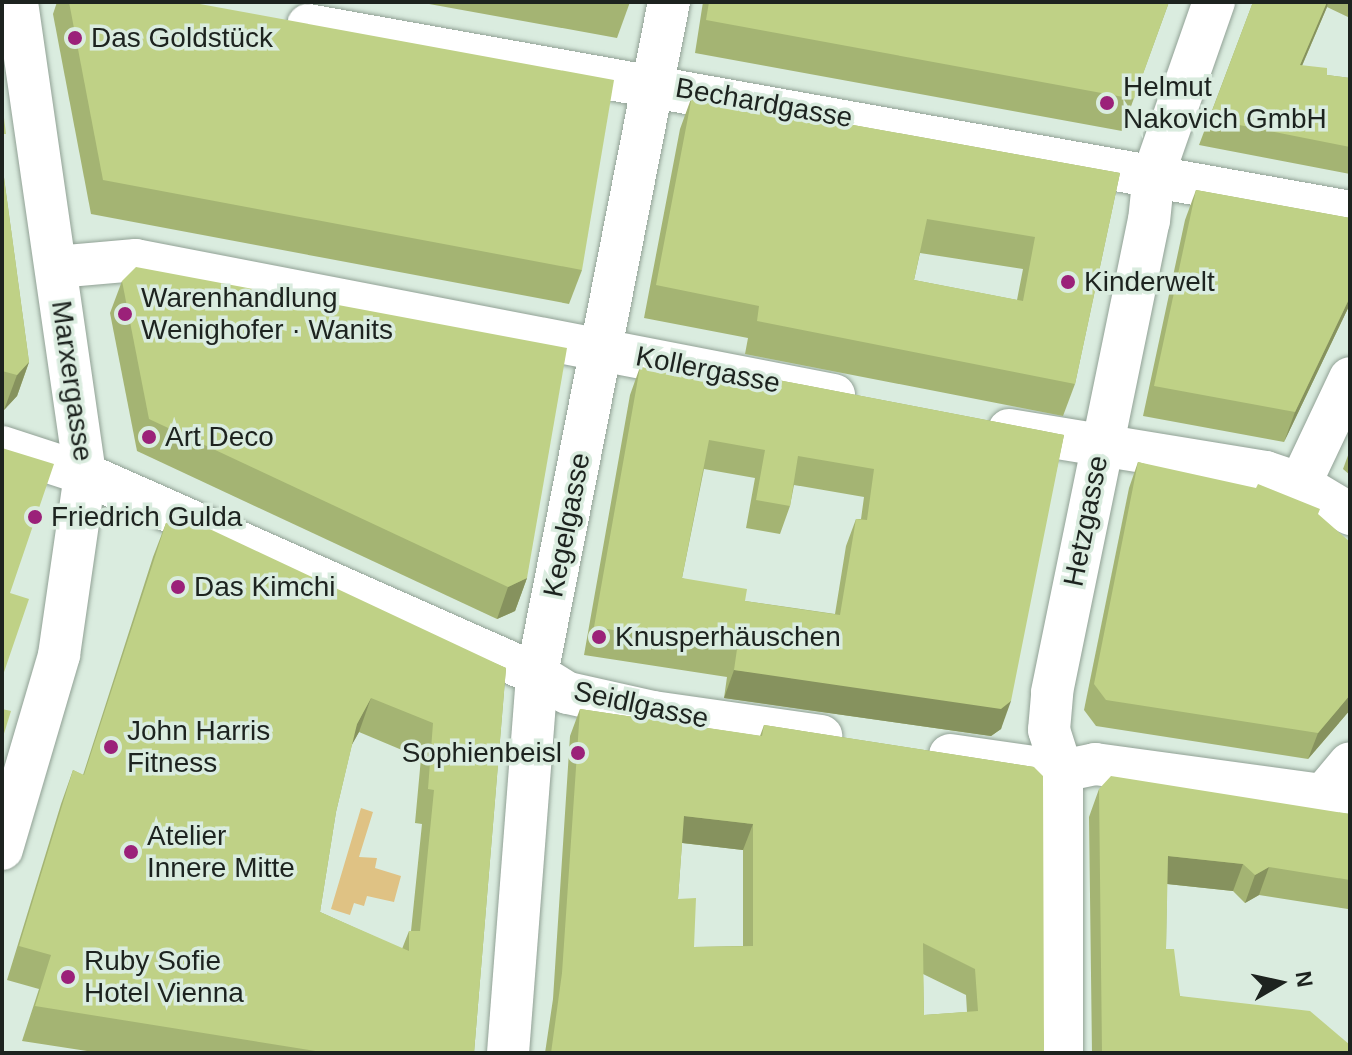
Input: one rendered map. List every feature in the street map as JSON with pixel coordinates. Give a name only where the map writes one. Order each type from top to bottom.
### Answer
[{"type":"street","name":"Marxergasse","points":[[2,849],[59,655],[85,474],[17,2]]},
{"type":"street","name":"Kegelgasse","points":[[508,1053],[537,674],[669,2]]},
{"type":"street","name":"Hetzgasse","points":[[1062,1053],[1062,771],[1049,730],[1052,692],[1149,221],[1154,173],[1214,2]]},
{"type":"street","name":"Bechardgasse","points":[[266,17],[331,15],[654,83],[1154,173],[1350,212]]},
{"type":"street","name":"Kollergasse","points":[[56,267],[136,260],[872,403]]},
{"type":"street","points":[[1300,484],[1350,378]]},
{"type":"street","points":[[965,421],[1101,448],[1266,472],[1300,484],[1350,514]]},
{"type":"street","name":"Seidlgasse","points":[[2,447],[85,474],[537,674],[568,693],[653,712],[857,741]]},
{"type":"street","points":[[904,748],[1062,771],[1095,764],[1341,786]]},
{"type":"shaded area","points":[[361,808],[373,812],[359,857],[377,858],[375,868],[401,876],[394,902],[367,896],[364,906],[354,903],[350,915],[331,909]]},
{"type":"building","points":[[69,2],[189,2],[614,80],[582,270],[103,180]]},
{"type":"building","points":[[709,2],[1169,2],[1134,99],[706,20]]},
{"type":"building","points":[[1253,2],[1327,2],[1300,65],[1327,68],[1327,75],[1350,78],[1350,147],[1209,119]]},
{"type":"building","points":[[692,96],[1120,173],[1075,384],[757,321],[759,306],[656,285]],"holes":[[[927,219],[1035,237],[1023,301],[914,280]]]},
{"type":"building","points":[[2,102],[6,134],[2,134]]},
{"type":"building","points":[[2,163],[29,362],[17,375],[2,371]]},
{"type":"building","points":[[1196,190],[1350,218],[1350,297],[1295,412],[1154,386]]},
{"type":"building","points":[[136,267],[567,348],[527,578],[508,587],[149,419],[122,281]]},
{"type":"building","points":[[640,367],[777,392],[778,380],[1064,435],[1011,701],[1001,709],[734,670],[737,649],[594,627]],"holes":[[[709,440],[765,450],[756,500],[790,506],[798,456],[874,469],[867,520],[856,519],[840,615],[745,601],[747,589],[682,578]]]},
{"type":"building","points":[[2,448],[54,464],[10,593],[29,599],[2,678]]},
{"type":"building","points":[[1138,462],[1256,488],[1258,484],[1320,509],[1318,514],[1350,542],[1350,695],[1318,733],[1106,700],[1094,684]]},
{"type":"building","points":[[182,516],[506,668],[474,1053],[328,1053],[35,1006],[51,955],[19,946],[73,770],[84,775],[166,523]],"holes":[[[371,698],[433,723],[428,789],[434,790],[420,931],[409,931],[409,951],[320,912],[336,812],[357,724]]]},
{"type":"building","points":[[2,709],[11,711],[2,740]]},
{"type":"building","points":[[580,709],[762,736],[764,725],[1034,767],[1043,776],[1044,1053],[551,1053],[562,973]],"holes":[[[684,816],[753,824],[753,946],[694,947],[696,898],[678,899]],[[923,943],[975,969],[978,1011],[924,1015]]]},
{"type":"building","points":[[1111,776],[1350,814],[1350,880],[1269,867],[1255,875],[1243,864],[1168,856],[1166,949],[1174,949],[1180,996],[1310,1011],[1350,1045],[1350,1053],[1102,1053],[1099,789]]},
{"type":"place","name":"Das Goldstück","points":[[75,38]]},
{"type":"place","name":"Helmut Nakovich GmbH","points":[[1107,103]]},
{"type":"place","name":"Kinderwelt","points":[[1068,282]]},
{"type":"place","name":"Warenhandlung Wenighofer · Wanits","points":[[125,314]]},
{"type":"place","name":"Art Deco","points":[[149,437]]},
{"type":"place","name":"Friedrich Gulda","points":[[35,517]]},
{"type":"place","name":"Das Kimchi","points":[[178,587]]},
{"type":"place","name":"Knusperhäuschen","points":[[599,637]]},
{"type":"place","name":"John Harris Fitness","points":[[111,747]]},
{"type":"place","name":"Sophienbeisl","points":[[578,753]]},
{"type":"place","name":"Atelier Innere Mitte","points":[[131,852]]},
{"type":"place","name":"Ruby Sofie Hotel Vienna","points":[[68,977]]}]
